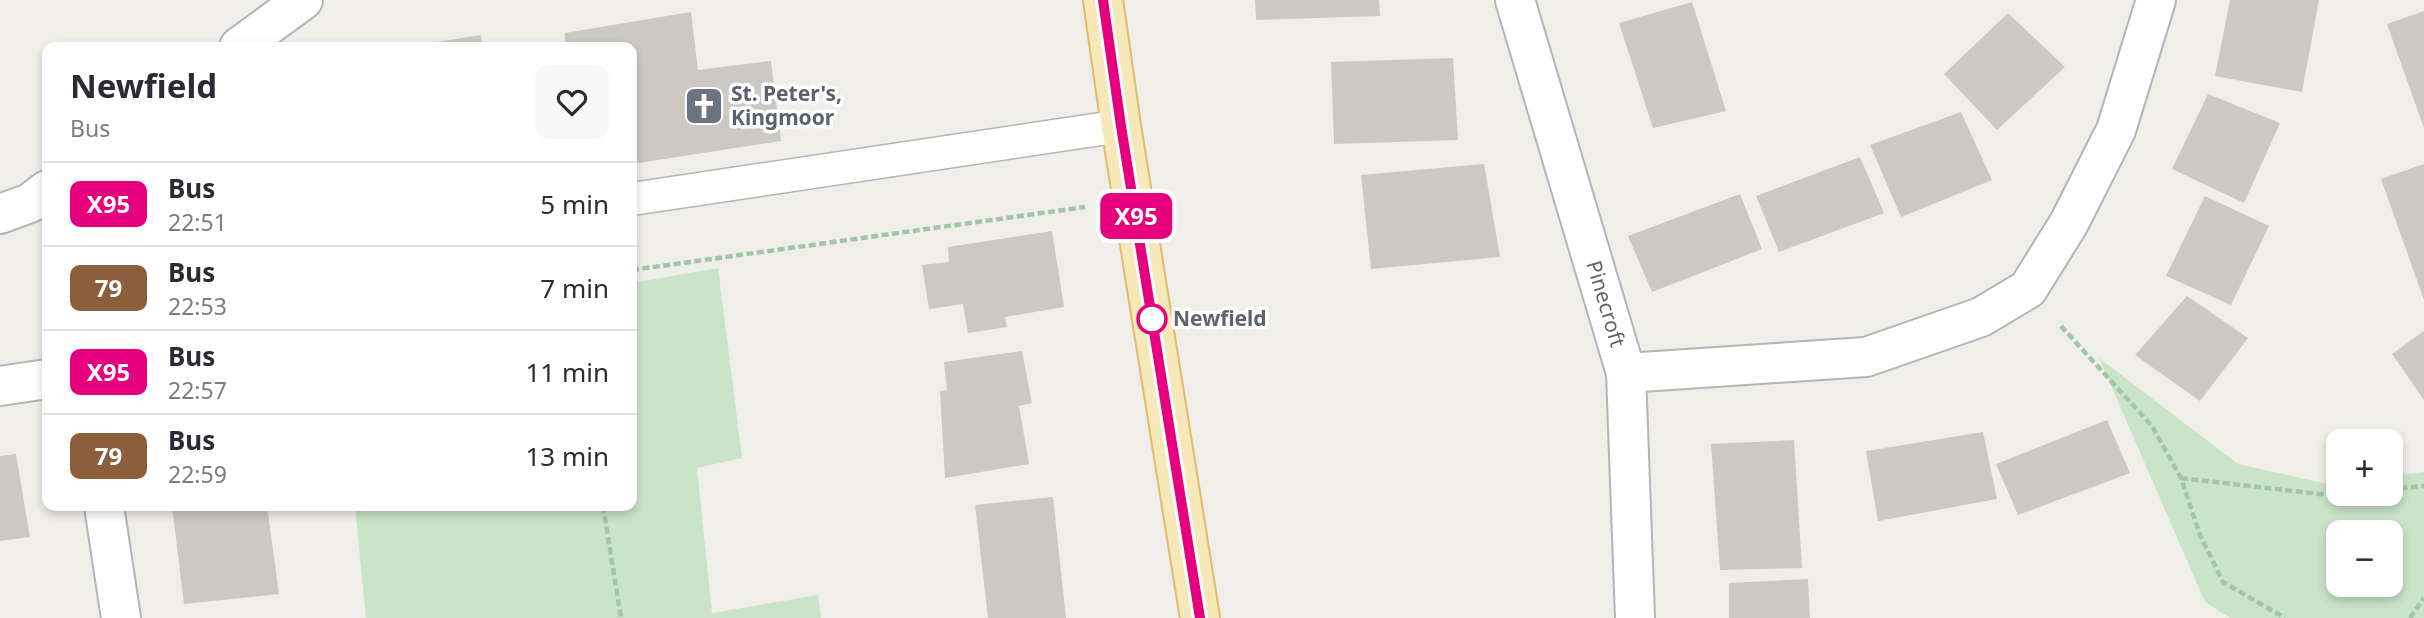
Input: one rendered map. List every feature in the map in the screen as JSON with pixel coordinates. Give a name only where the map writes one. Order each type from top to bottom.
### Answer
[{"type":"main road","points":[[1103,0],[1200,618]]},
{"type":"street","points":[[246,42],[303,0]]},
{"type":"street","name":"Pinecroft","points":[[1514,0],[1626,373],[1635,618]]},
{"type":"street","points":[[1626,373],[1866,357],[1981,317],[2028,289],[2069,223],[2116,130],[2144,4]]},
{"type":"street","points":[[0,214],[30,203],[42,194]]},
{"type":"street","points":[[0,386],[42,380]]},
{"type":"street","points":[[105,511],[121,618]]},
{"type":"lane","points":[[637,198],[1121,126]]},
{"type":"path","points":[[637,269],[1133,200]]},
{"type":"path","points":[[2028,289],[2152,426],[2181,478],[2200,535],[2222,582],[2285,618]]},
{"type":"path","points":[[2181,478],[2326,495]]},
{"type":"path","points":[[2403,488],[2424,486]]},
{"type":"path","points":[[604,511],[621,618]]},
{"type":"path","points":[[2410,618],[2424,597]]},
{"type":"green space","points":[[718,268],[742,458],[697,468],[712,613],[818,595],[821,618],[366,618],[355,511],[637,511],[637,282]]},
{"type":"green space","points":[[2099,358],[2238,464],[2326,484],[2326,506],[2403,506],[2403,475],[2424,472],[2424,618],[2230,618],[2205,602]]},
{"type":"building","points":[[1255,0],[1379,0],[1380,16],[1256,20]]},
{"type":"building","points":[[2230,0],[2319,0],[2302,92],[2215,76]]},
{"type":"building","points":[[1692,2],[1726,111],[1653,128],[1619,23]]},
{"type":"building","points":[[2424,11],[2424,128],[2387,24]]},
{"type":"building","name":"St. Peter's, Kingmoor","points":[[691,12],[698,70],[771,61],[781,141],[637,163],[637,42],[565,42],[565,33]]},
{"type":"building","points":[[2008,13],[2065,67],[1997,130],[1944,74]]},
{"type":"building","points":[[481,35],[482,42],[437,42]]},
{"type":"building","points":[[1453,58],[1458,140],[1334,144],[1331,62]]},
{"type":"building","points":[[2208,94],[2280,123],[2244,203],[2172,169]]},
{"type":"building","points":[[1961,112],[1992,180],[1901,217],[1870,145]]},
{"type":"building","points":[[1860,157],[1884,213],[1779,252],[1756,196]]},
{"type":"building","points":[[1484,164],[1500,257],[1371,269],[1361,175]]},
{"type":"building","points":[[2424,164],[2424,300],[2381,179]]},
{"type":"building","points":[[1740,194],[1762,249],[1652,292],[1628,236]]},
{"type":"building","points":[[2205,196],[2269,226],[2231,305],[2166,276]]},
{"type":"building","points":[[1052,231],[1064,307],[1005,317],[1007,327],[968,333],[963,304],[929,309],[922,265],[949,262],[948,247]]},
{"type":"building","points":[[2187,296],[2248,338],[2200,401],[2135,355]]},
{"type":"building","points":[[2424,331],[2424,400],[2392,354]]},
{"type":"building","points":[[1022,351],[1032,403],[1019,406],[1029,464],[945,478],[940,391],[947,390],[944,362]]},
{"type":"building","points":[[2107,420],[2130,473],[2018,515],[1996,464]]},
{"type":"building","points":[[1983,432],[1997,499],[1878,521],[1866,451]]},
{"type":"building","points":[[1794,440],[1802,568],[1720,570],[1711,444]]},
{"type":"building","points":[[16,454],[30,537],[0,541],[0,456]]},
{"type":"building","points":[[1053,497],[1066,618],[988,618],[975,505]]},
{"type":"building","points":[[173,511],[268,511],[279,594],[184,604]]},
{"type":"building","points":[[1808,579],[1810,618],[1729,618],[1729,583]]},
{"type":"bus line","name":"X95","points":[[1103,0],[1200,618]]},
{"type":"place","name":"St. Peter's, Kingmoor","points":[[704,106]]},
{"type":"place","name":"Newfield","points":[[1152,319]]}]
